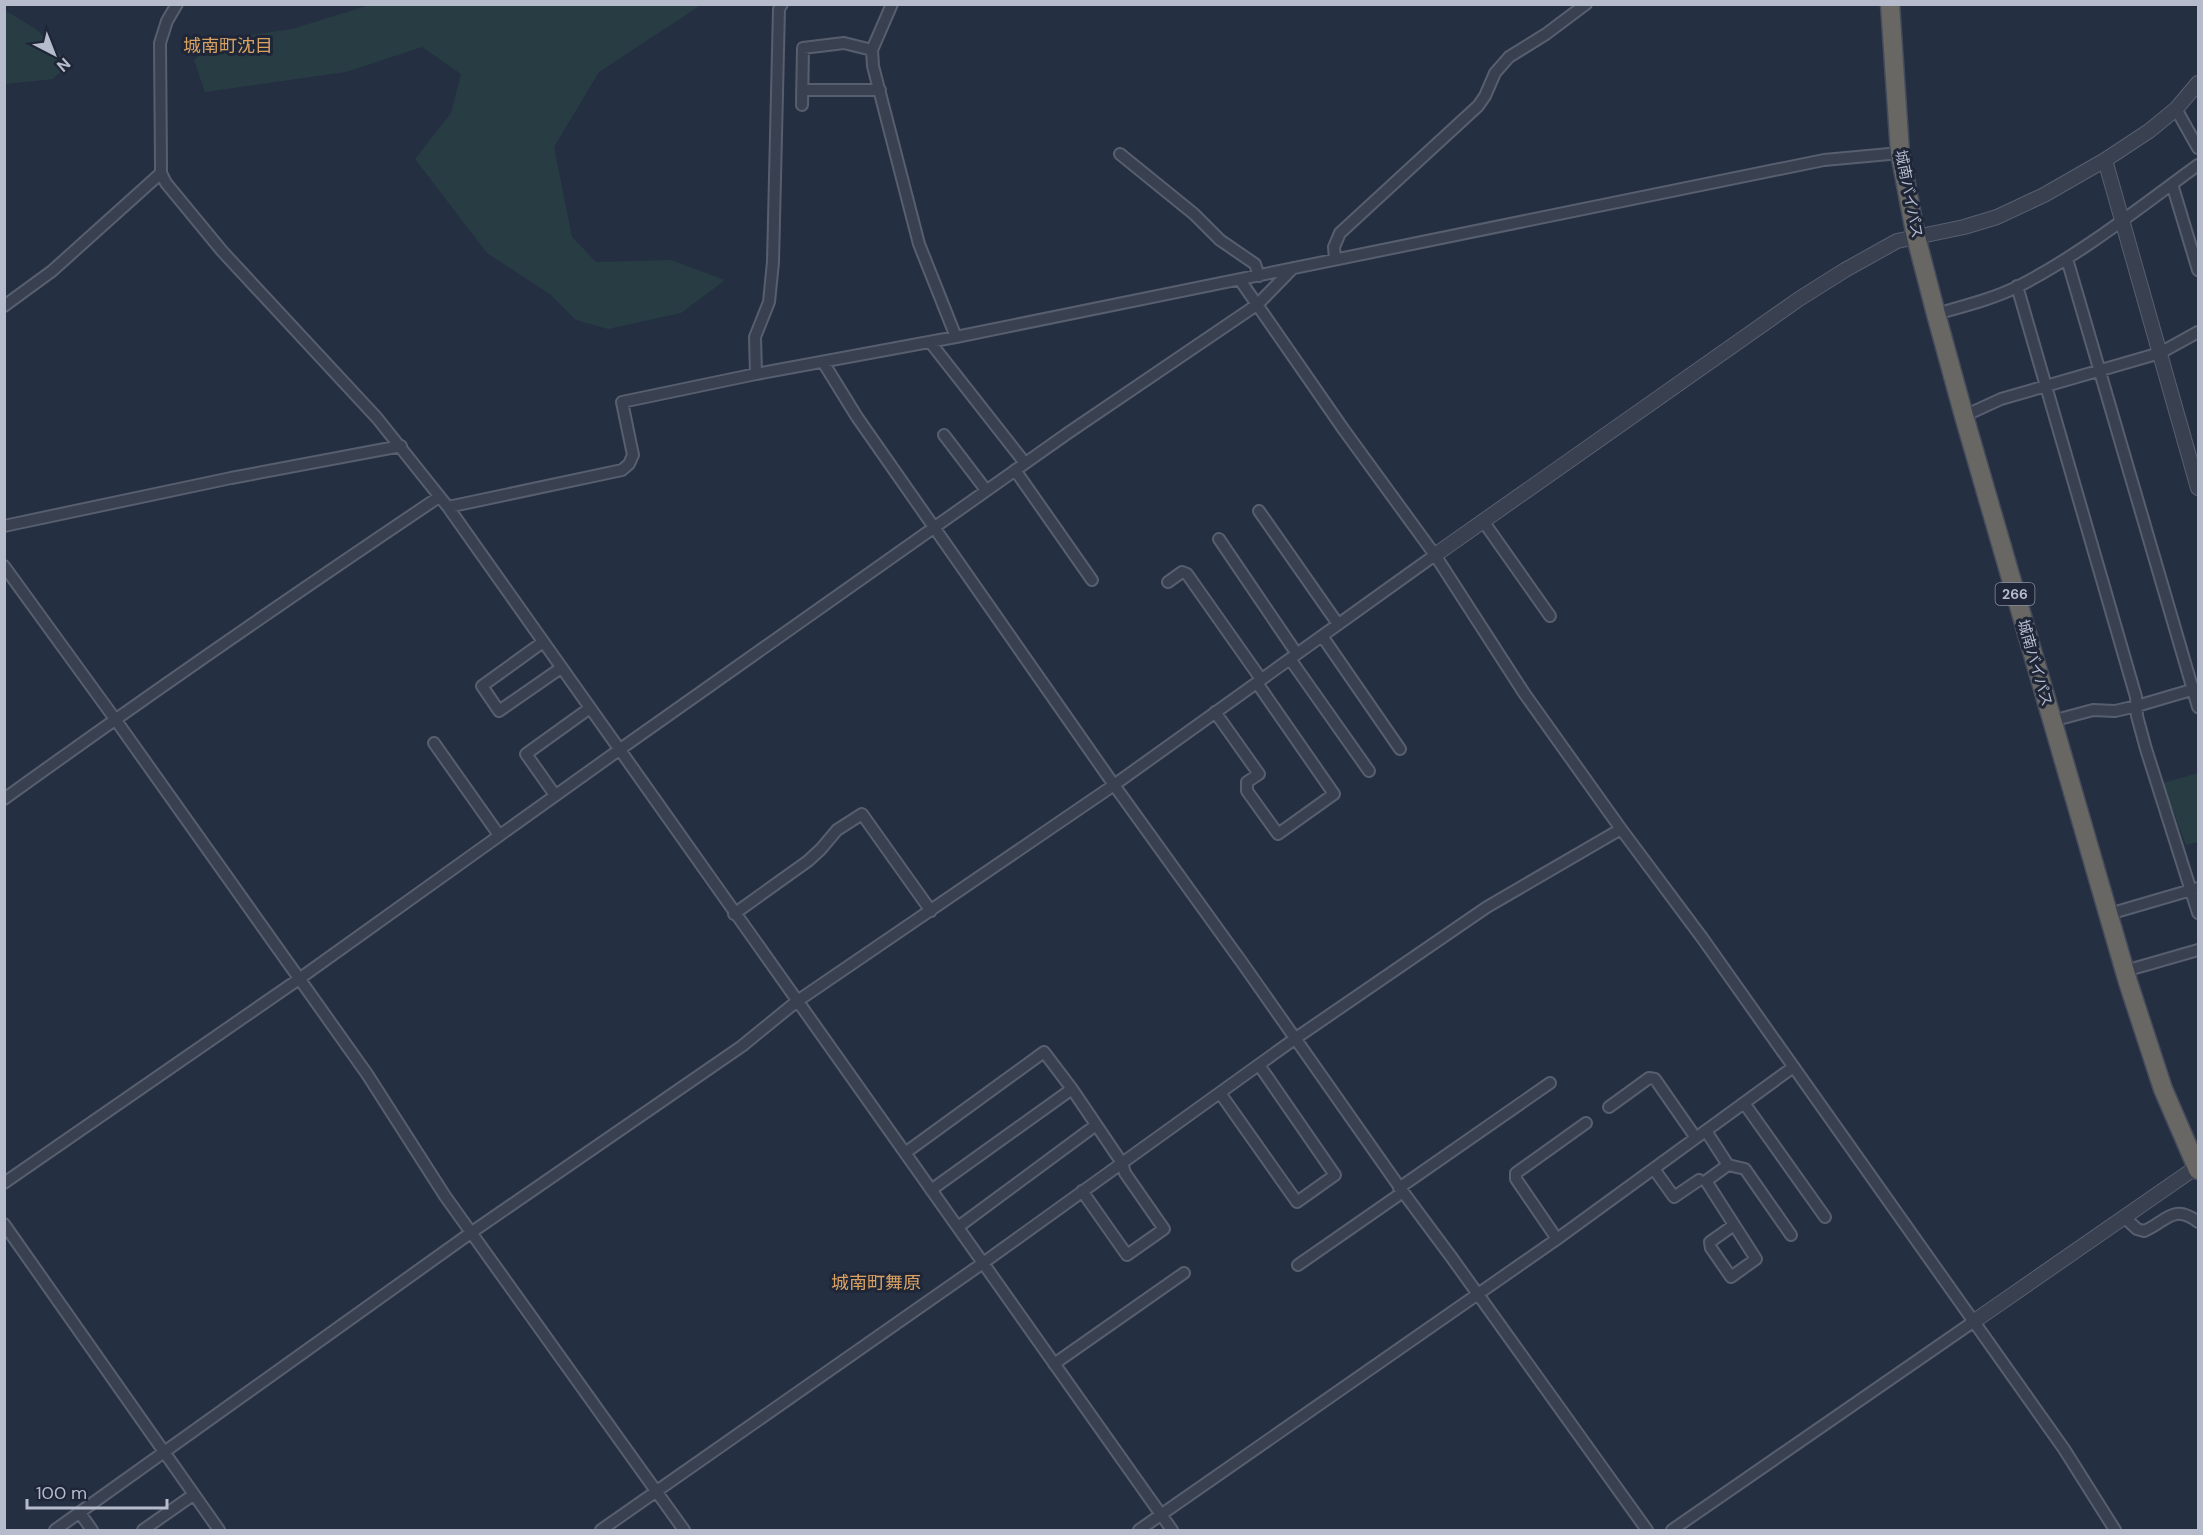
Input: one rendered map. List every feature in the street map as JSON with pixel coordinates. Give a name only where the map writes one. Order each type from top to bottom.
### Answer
[{"type":"highway","name":"城南バイパス","points":[[1890,4],[1900,153],[1916,237],[1936,314],[2125,971],[2163,1089],[2198,1168]]},
{"type":"street","points":[[177,4],[167,21],[160,43],[161,173],[174,194],[222,251],[401,446],[448,507],[796,1002],[1172,1530]]},
{"type":"street","points":[[756,374],[755,337],[769,302],[773,262],[779,9],[782,4]]},
{"type":"street","points":[[892,4],[872,50],[873,66],[919,244],[956,337]]},
{"type":"street","points":[[1335,259],[1334,247],[1340,233],[1478,105],[1485,96],[1494,73],[1509,57],[1546,34],[1586,4]]},
{"type":"street","points":[[802,105],[802,48],[844,43],[872,50]]},
{"type":"street","points":[[55,1530],[472,1232],[742,1046],[796,1002],[1114,785],[1435,555],[1799,299],[1898,241],[1964,227],[1997,217],[2044,195],[2149,131],[2176,109],[2199,83]]},
{"type":"street","points":[[802,90],[880,90]]},
{"type":"street","points":[[2176,109],[2199,148]]},
{"type":"street","points":[[448,507],[622,470],[629,464],[633,455],[622,402],[1240,280],[1824,160],[1900,153]]},
{"type":"street","points":[[1120,154],[1175,201],[1194,214],[1220,240],[1255,264],[1259,276]]},
{"type":"street","points":[[2104,160],[2199,488]]},
{"type":"street","points":[[1936,314],[1977,302],[2018,286],[2067,259],[2199,165]]},
{"type":"street","points":[[4,306],[52,271],[161,173]]},
{"type":"street","points":[[2172,184],[2199,270]]},
{"type":"street","points":[[2189,238],[2199,232]]},
{"type":"street","points":[[2067,259],[2196,689],[2199,707]]},
{"type":"street","points":[[4,1183],[299,979],[986,490],[1257,304],[1293,268]]},
{"type":"street","points":[[1240,280],[1344,430],[1435,555],[1524,693],[1703,939],[1792,1068],[2064,1449],[2115,1530]]},
{"type":"street","points":[[2018,286],[2137,706],[2137,716],[2146,749],[2195,889],[2199,914]]},
{"type":"street","points":[[1964,416],[2001,399],[2160,354],[2199,332]]},
{"type":"street","points":[[930,342],[1020,467],[1092,580]]},
{"type":"street","points":[[823,362],[857,417],[1114,785],[1296,1038],[1401,1190],[1647,1530]]},
{"type":"street","points":[[944,435],[986,490]]},
{"type":"street","points":[[4,526],[231,478],[401,446]]},
{"type":"street","points":[[4,799],[115,719],[440,497]]},
{"type":"street","points":[[1259,511],[1338,624]]},
{"type":"street","points":[[1484,521],[1550,616]]},
{"type":"street","points":[[1219,539],[1370,771]]},
{"type":"street","points":[[4,566],[367,1074],[445,1196],[684,1530]]},
{"type":"street","points":[[1168,582],[1182,572],[1187,574],[1334,794],[1278,834],[1247,791],[1247,782],[1259,774],[1215,712]]},
{"type":"street","points":[[1322,636],[1400,749]]},
{"type":"street","points":[[543,642],[482,686],[499,711],[561,668]]},
{"type":"street","points":[[2052,721],[2093,710],[2115,711],[2196,689]]},
{"type":"street","points":[[555,795],[526,754],[590,708]]},
{"type":"street","points":[[434,743],[499,835]]},
{"type":"street","points":[[734,914],[808,861],[822,849],[837,830],[862,814],[931,911]]},
{"type":"street","points":[[601,1530],[983,1263],[1296,1038],[1487,906],[1621,829]]},
{"type":"street","points":[[2109,914],[2195,889]]},
{"type":"street","points":[[2125,971],[2199,950]]},
{"type":"street","points":[[904,1153],[1044,1052],[1072,1089],[1122,1163],[1125,1173],[1164,1229],[1127,1255],[1082,1191]]},
{"type":"street","points":[[1220,1093],[1298,1202],[1335,1175],[1259,1065]]},
{"type":"street","points":[[1139,1530],[1557,1239],[1792,1068]]},
{"type":"street","points":[[1609,1107],[1650,1078],[1655,1079],[1696,1138]]},
{"type":"street","points":[[1298,1265],[1550,1083]]},
{"type":"street","points":[[931,1190],[1072,1089]]},
{"type":"street","points":[[1744,1103],[1825,1217]]},
{"type":"street","points":[[1557,1239],[1516,1179],[1516,1173],[1586,1123]]},
{"type":"street","points":[[958,1227],[1096,1125]]},
{"type":"street","points":[[1706,1131],[1728,1165],[1745,1169],[1791,1235]]},
{"type":"street","points":[[1728,1165],[1706,1181],[1756,1259],[1731,1277],[1711,1248],[1710,1242],[1734,1225]]},
{"type":"street","points":[[1672,1530],[2198,1168]]},
{"type":"street","points":[[1654,1169],[1674,1197],[1699,1180]]},
{"type":"street","points":[[2124,1217],[2144,1232],[2171,1214],[2189,1215],[2199,1222]]},
{"type":"street","points":[[4,1224],[219,1530]]},
{"type":"street","points":[[1054,1364],[1184,1273]]},
{"type":"street","points":[[143,1530],[193,1495]]},
{"type":"street","points":[[80,1513],[92,1530]]},
{"type":"green space","points":[[373,4],[701,5],[599,72],[554,147],[572,237],[596,262],[671,260],[725,280],[681,313],[608,329],[576,320],[551,295],[487,253],[415,159],[451,113],[461,74],[422,47],[346,72],[205,92],[194,60],[222,39],[292,29]]},
{"type":"green space","points":[[5,10],[37,30],[69,64],[53,79],[5,84]]},
{"type":"green space","points":[[2198,773],[2198,842],[2186,845],[2163,783]]},
{"type":"district","name":"城南町沈目","points":[[228,46]]},
{"type":"district","name":"城南町舞原","points":[[876,1283]]}]
